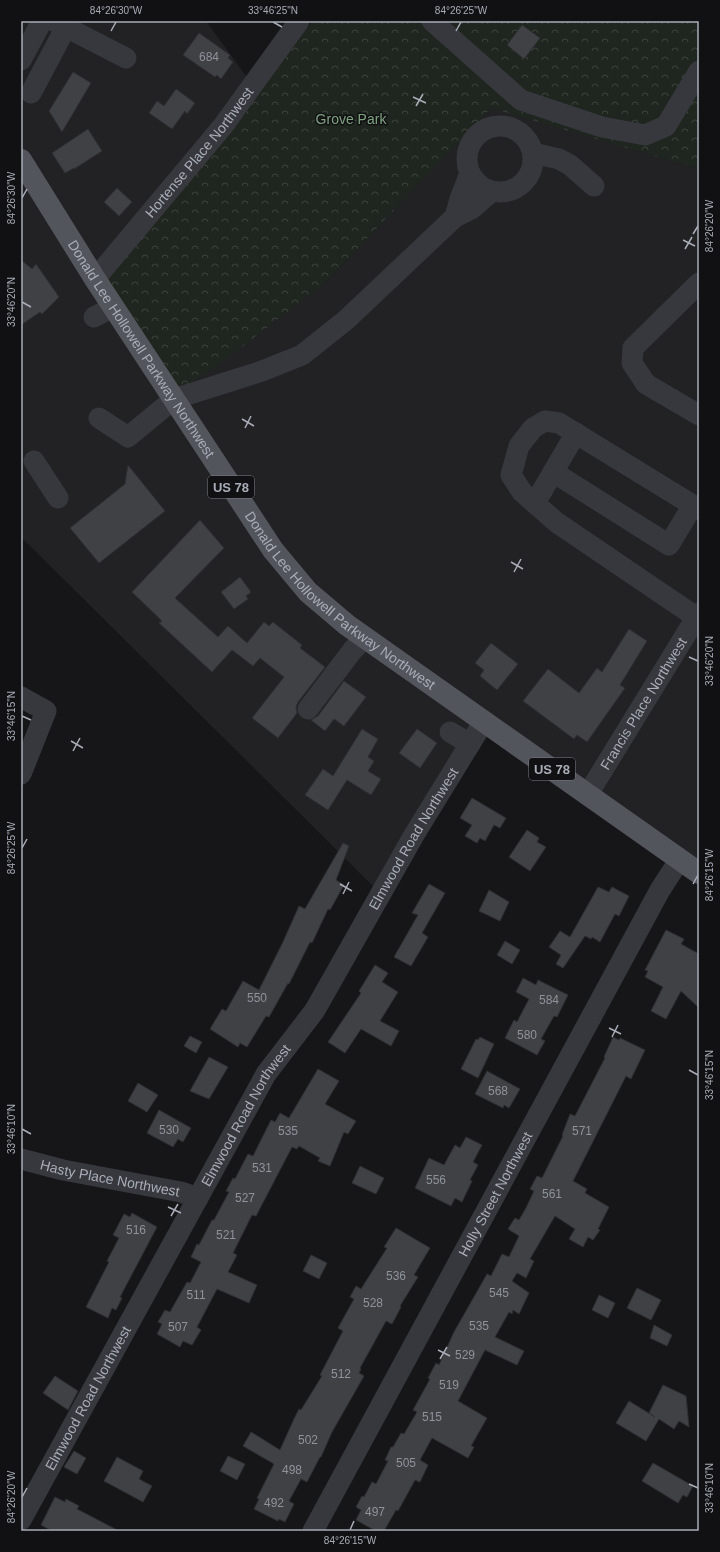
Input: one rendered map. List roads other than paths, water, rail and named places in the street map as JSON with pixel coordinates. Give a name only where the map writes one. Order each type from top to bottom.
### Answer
[{"type":"main road","name":"Donald Lee Hollowell Parkway Northwest","points":[[21,160],[113,307],[273,550],[308,592],[347,625],[699,873]]},
{"type":"street","points":[[21,60],[42,21]]},
{"type":"street","name":"Hortense Place Northwest","points":[[95,279],[223,126],[299,21]]},
{"type":"street","points":[[432,21],[521,100],[602,127],[638,134],[645,135],[666,126],[699,71]]},
{"type":"street","points":[[31,93],[60,24],[126,58]]},
{"type":"street","points":[[500,126],[511,128],[521,134],[533,153],[533,164],[530,174],[524,183],[515,190],[505,193],[492,191],[479,184],[470,174],[465,162],[466,151],[471,141],[479,132],[489,127],[500,126]]},
{"type":"street","points":[[533,153],[560,159],[570,165],[594,186]]},
{"type":"street","points":[[455,217],[460,199],[470,174]]},
{"type":"street","points":[[99,418],[128,437],[174,399],[262,371],[302,355],[346,320],[455,217],[473,208],[492,191]]},
{"type":"street","points":[[699,283],[633,348],[632,363],[646,384],[699,414]]},
{"type":"street","points":[[94,317],[113,307]]},
{"type":"street","points":[[553,472],[669,545],[696,507],[559,423],[546,421],[533,428],[519,446],[511,475],[522,492],[556,522],[698,615]]},
{"type":"street","points":[[535,504],[576,433]]},
{"type":"street","points":[[34,461],[58,498]]},
{"type":"street","name":"Francis Place Northwest","points":[[588,794],[698,615]]},
{"type":"street","points":[[308,709],[352,651],[365,637]]},
{"type":"street","points":[[21,697],[46,711],[21,774]]},
{"type":"street","name":"Elmwood Road Northwest","points":[[21,1520],[266,1074],[315,1010],[414,835],[484,721]]},
{"type":"street","points":[[450,732],[470,744]]},
{"type":"street","name":"Holly Street Northwest","points":[[313,1531],[652,904],[680,859]]},
{"type":"street","name":"Hasty Place Northwest","points":[[21,1159],[63,1170],[181,1192],[198,1198]]},
{"type":"park label","name":"Grove Park","points":[[351,119]]}]
